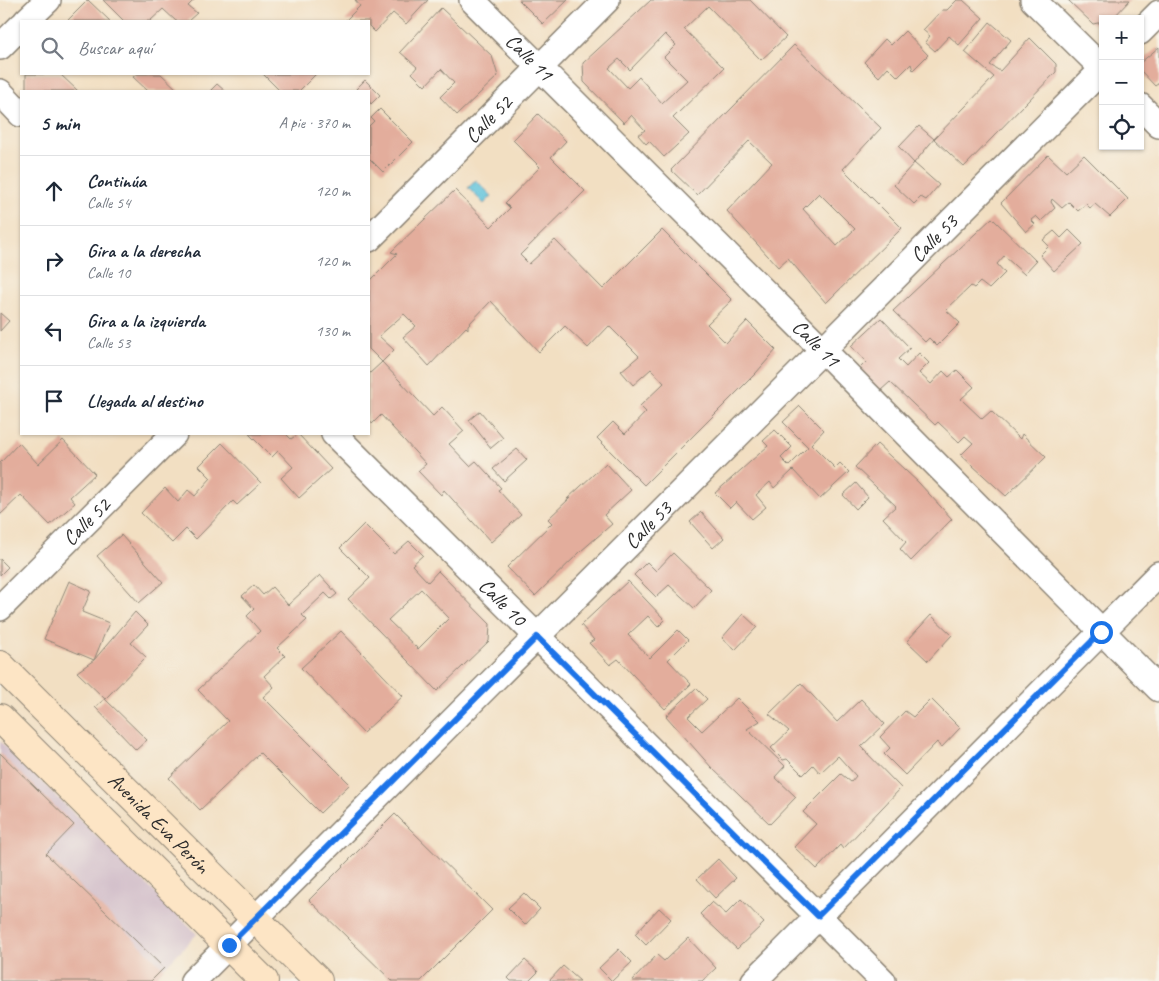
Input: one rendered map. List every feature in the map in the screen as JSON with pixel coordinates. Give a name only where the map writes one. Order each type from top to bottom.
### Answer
[{"type":"main road","name":"Avenida Eva Perón","points":[[0,665],[318,981]]},
{"type":"main road","name":"Avenida Eva Perón","points":[[0,718],[264,981]]},
{"type":"street","points":[[27,20],[48,0]]},
{"type":"street","name":"Calle 11","points":[[472,0],[1159,689]]},
{"type":"street","name":"Calle 52","points":[[370,238],[607,0]]},
{"type":"street","points":[[1033,0],[1099,65]]},
{"type":"street","points":[[1144,28],[1159,13]]},
{"type":"street","points":[[0,47],[20,27]]},
{"type":"street","name":"Calle 53","points":[[193,981],[1099,73]]},
{"type":"street","points":[[0,92],[20,113]]},
{"type":"street","points":[[1144,110],[1159,125]]},
{"type":"street","name":"Calle 52","points":[[0,608],[173,435]]},
{"type":"street","name":"Calle 10","points":[[335,435],[883,981]]},
{"type":"street","points":[[754,981],[1159,574]]},
{"type":"shaded area","points":[[0,741],[197,934],[151,981],[0,981]]},
{"type":"water","points":[[476,180],[492,196],[484,204],[468,188]]},
{"type":"building","points":[[88,0],[109,20],[68,20]]},
{"type":"building","points":[[103,0],[194,0],[188,6],[197,13],[189,20],[175,20],[163,9],[151,20],[123,20]]},
{"type":"building","points":[[355,0],[428,0],[406,24],[393,13],[375,32],[370,27],[370,20],[346,20],[360,6]]},
{"type":"building","points":[[519,0],[568,0],[543,24]]},
{"type":"building","points":[[651,0],[750,0],[786,37],[761,60],[708,6],[684,29],[724,68],[673,118],[689,134],[664,157],[649,141],[646,144],[638,135],[645,130],[631,115],[624,123],[584,82],[583,63]],"holes":[[[665,34],[676,45],[664,57],[687,80],[662,103],[639,77],[628,88],[609,68],[619,59],[630,70]]]},
{"type":"building","points":[[957,0],[963,0],[983,18],[959,45],[949,36],[935,51],[925,42],[930,36],[923,30],[942,10],[947,10]]},
{"type":"building","points":[[1068,0],[1130,0],[1116,15],[1099,15],[1099,23],[1093,24]]},
{"type":"building","points":[[441,8],[492,56],[498,76],[457,115],[440,97],[454,83],[441,69],[425,86],[412,73],[417,67],[400,52]]},
{"type":"building","points":[[990,22],[1011,40],[990,65],[1000,71],[1030,38],[1056,64],[1056,72],[964,167],[934,139],[994,77],[965,52]]},
{"type":"building","points":[[905,31],[928,55],[913,70],[911,64],[898,77],[888,67],[879,77],[864,62],[885,39],[891,45]]},
{"type":"building","points":[[794,45],[881,128],[843,169],[902,228],[826,303],[788,258],[778,267],[727,211],[772,163],[749,141],[697,195],[671,170]],"holes":[[[819,193],[855,229],[837,246],[803,209]]]},
{"type":"building","points":[[1159,47],[1159,83],[1155,86],[1144,74],[1144,60]]},
{"type":"building","points":[[26,75],[61,75],[77,90],[29,90],[26,88]]},
{"type":"building","points":[[136,75],[162,75],[178,90],[147,90],[133,77]]},
{"type":"building","points":[[264,75],[315,75],[300,90],[279,90]]},
{"type":"building","points":[[365,80],[380,95],[371,104],[370,90],[356,89]]},
{"type":"building","points":[[217,84],[224,90],[211,90]]},
{"type":"building","points":[[380,109],[413,142],[383,172],[370,159],[370,125],[374,121],[371,118]]},
{"type":"building","points":[[538,114],[566,141],[551,157],[585,191],[520,255],[529,264],[555,240],[603,289],[662,230],[732,300],[707,324],[726,343],[747,321],[776,350],[756,373],[644,485],[597,438],[613,422],[625,434],[646,412],[640,406],[664,383],[651,369],[633,385],[621,371],[639,356],[609,326],[588,348],[565,326],[539,352],[491,301],[468,325],[468,329],[466,327],[429,366],[403,337],[416,326],[404,314],[379,336],[394,350],[382,362],[370,350],[370,281],[397,254],[391,252],[455,190],[491,227],[510,208],[505,203],[540,167],[513,140]]},
{"type":"building","points":[[919,126],[934,139],[914,163],[899,147]]},
{"type":"building","points":[[1048,155],[1066,172],[1084,155],[1128,199],[1110,217],[1095,204],[1090,208],[1086,204],[1078,211],[1069,202],[1062,208],[1052,199],[1051,202],[1055,208],[1041,221],[1036,216],[1031,220],[1035,224],[1026,232],[1001,203]]},
{"type":"building","points":[[914,163],[939,185],[926,200],[921,197],[914,204],[894,185]]},
{"type":"building","points":[[992,218],[1036,261],[1024,274],[1004,256],[997,264],[1005,273],[989,289],[980,282],[974,288],[971,286],[946,310],[960,323],[937,346],[929,338],[925,342],[893,311]]},
{"type":"building","points":[[1069,230],[1083,244],[1054,271],[1040,255],[1049,246],[1043,240],[1054,231],[1061,238]]},
{"type":"building","points":[[0,313],[9,321],[0,331]]},
{"type":"building","points":[[881,318],[910,348],[898,359],[906,367],[919,353],[929,363],[919,373],[931,384],[943,371],[949,377],[957,370],[974,387],[961,399],[982,419],[991,411],[1020,439],[1022,434],[1046,457],[1006,496],[961,455],[973,443],[965,436],[959,442],[938,422],[935,425],[890,382],[880,391],[859,369],[866,362],[851,346]]},
{"type":"building","points":[[382,362],[433,416],[442,407],[464,431],[449,444],[470,466],[476,461],[501,488],[498,490],[521,515],[491,542],[444,490],[441,495],[418,471],[426,464],[381,415],[372,424],[370,421],[370,373]]},
{"type":"building","points":[[800,406],[824,430],[811,444],[835,468],[840,463],[849,472],[820,499],[793,470],[774,488],[770,482],[756,495],[766,507],[752,519],[736,502],[730,508],[715,493],[768,446],[763,441],[775,430],[792,447],[781,458],[789,466],[808,447],[783,422]]},
{"type":"building","points":[[480,411],[503,438],[491,448],[469,420]]},
{"type":"building","points":[[250,435],[287,435],[291,439],[299,435],[331,469],[299,498],[281,478],[293,467],[278,451],[272,457]]},
{"type":"building","points":[[63,440],[95,474],[70,497],[75,503],[50,525],[21,495],[0,515],[0,463],[19,443],[38,464]]},
{"type":"building","points":[[222,443],[261,483],[237,505],[233,501],[196,539],[186,529],[172,543],[141,513],[165,488],[178,502],[188,490],[195,496],[211,478],[199,466]]},
{"type":"building","points":[[877,444],[919,483],[952,519],[911,561],[900,549],[906,542],[883,518],[896,506],[855,467]]},
{"type":"building","points":[[517,449],[527,460],[504,481],[493,469]]},
{"type":"building","points":[[606,463],[631,490],[604,515],[612,524],[535,596],[507,567],[552,523],[548,519],[570,498],[567,499]]},
{"type":"building","points":[[856,483],[868,497],[856,509],[843,495]]},
{"type":"building","points":[[701,512],[724,538],[713,548],[690,522]]},
{"type":"building","points":[[364,524],[394,554],[409,541],[423,555],[412,565],[428,582],[438,571],[490,624],[489,641],[437,691],[348,599],[370,578],[340,548]],"holes":[[[421,589],[449,618],[418,649],[388,620]]]},
{"type":"building","points":[[121,535],[163,582],[139,603],[97,556]]},
{"type":"building","points":[[673,553],[711,590],[694,608],[669,585],[656,597],[634,575],[647,562],[656,571]]},
{"type":"building","points":[[0,559],[8,567],[0,575]]},
{"type":"building","points":[[320,575],[337,594],[331,599],[325,593],[302,615],[307,620],[277,648],[285,656],[264,676],[274,687],[263,697],[350,784],[320,813],[260,753],[200,810],[169,778],[228,721],[198,690],[260,631],[247,616],[254,609],[242,596],[254,585],[263,595],[272,587],[288,605]]},
{"type":"building","points":[[69,581],[91,591],[82,612],[109,623],[94,660],[44,639]]},
{"type":"building","points":[[628,581],[665,620],[658,627],[648,616],[628,635],[650,658],[678,630],[688,640],[668,660],[691,684],[665,709],[618,659],[610,665],[589,643],[594,640],[581,625]]},
{"type":"building","points":[[135,612],[148,625],[131,643],[146,657],[105,699],[77,672],[94,660]]},
{"type":"building","points":[[743,614],[757,627],[735,650],[722,638]]},
{"type":"building","points":[[931,615],[952,635],[928,661],[907,641]]},
{"type":"building","points":[[341,631],[403,696],[363,733],[301,668]]},
{"type":"building","points":[[801,683],[837,722],[861,699],[885,724],[861,747],[901,788],[843,849],[840,845],[817,869],[794,847],[816,824],[803,812],[841,774],[851,782],[856,776],[838,756],[820,773],[813,765],[803,775],[787,759],[783,760],[771,748],[789,731],[769,714]]},
{"type":"building","points":[[696,688],[707,699],[688,717],[702,731],[737,698],[760,721],[747,729],[785,766],[775,777],[796,797],[770,824],[711,767],[666,716]]},
{"type":"building","points":[[105,699],[147,740],[136,750],[95,707]]},
{"type":"building","points":[[931,699],[960,728],[941,748],[937,742],[905,775],[884,754],[890,748],[880,737],[905,711],[913,717]]},
{"type":"building","points":[[0,753],[74,825],[46,854],[164,968],[151,981],[0,981]]},
{"type":"building","points":[[395,814],[492,910],[421,981],[392,981],[309,900]]},
{"type":"building","points":[[718,859],[736,878],[715,898],[697,879]]},
{"type":"building","points":[[524,893],[540,909],[525,925],[508,908]]},
{"type":"building","points":[[741,899],[764,923],[737,949],[700,914],[712,902],[726,914]]},
{"type":"building","points":[[659,908],[671,919],[646,945],[635,934]]},
{"type":"building","points":[[688,938],[716,968],[702,981],[632,981],[657,955],[664,961]]},
{"type":"building","points":[[619,949],[632,962],[612,981],[599,968]]},
{"type":"building","points":[[525,960],[538,972],[529,981],[511,981],[508,978]]},
{"type":"building","points":[[563,966],[580,981],[549,981]]},
{"type":"route","points":[[229,945],[537,637],[818,916],[1101,632]]}]
